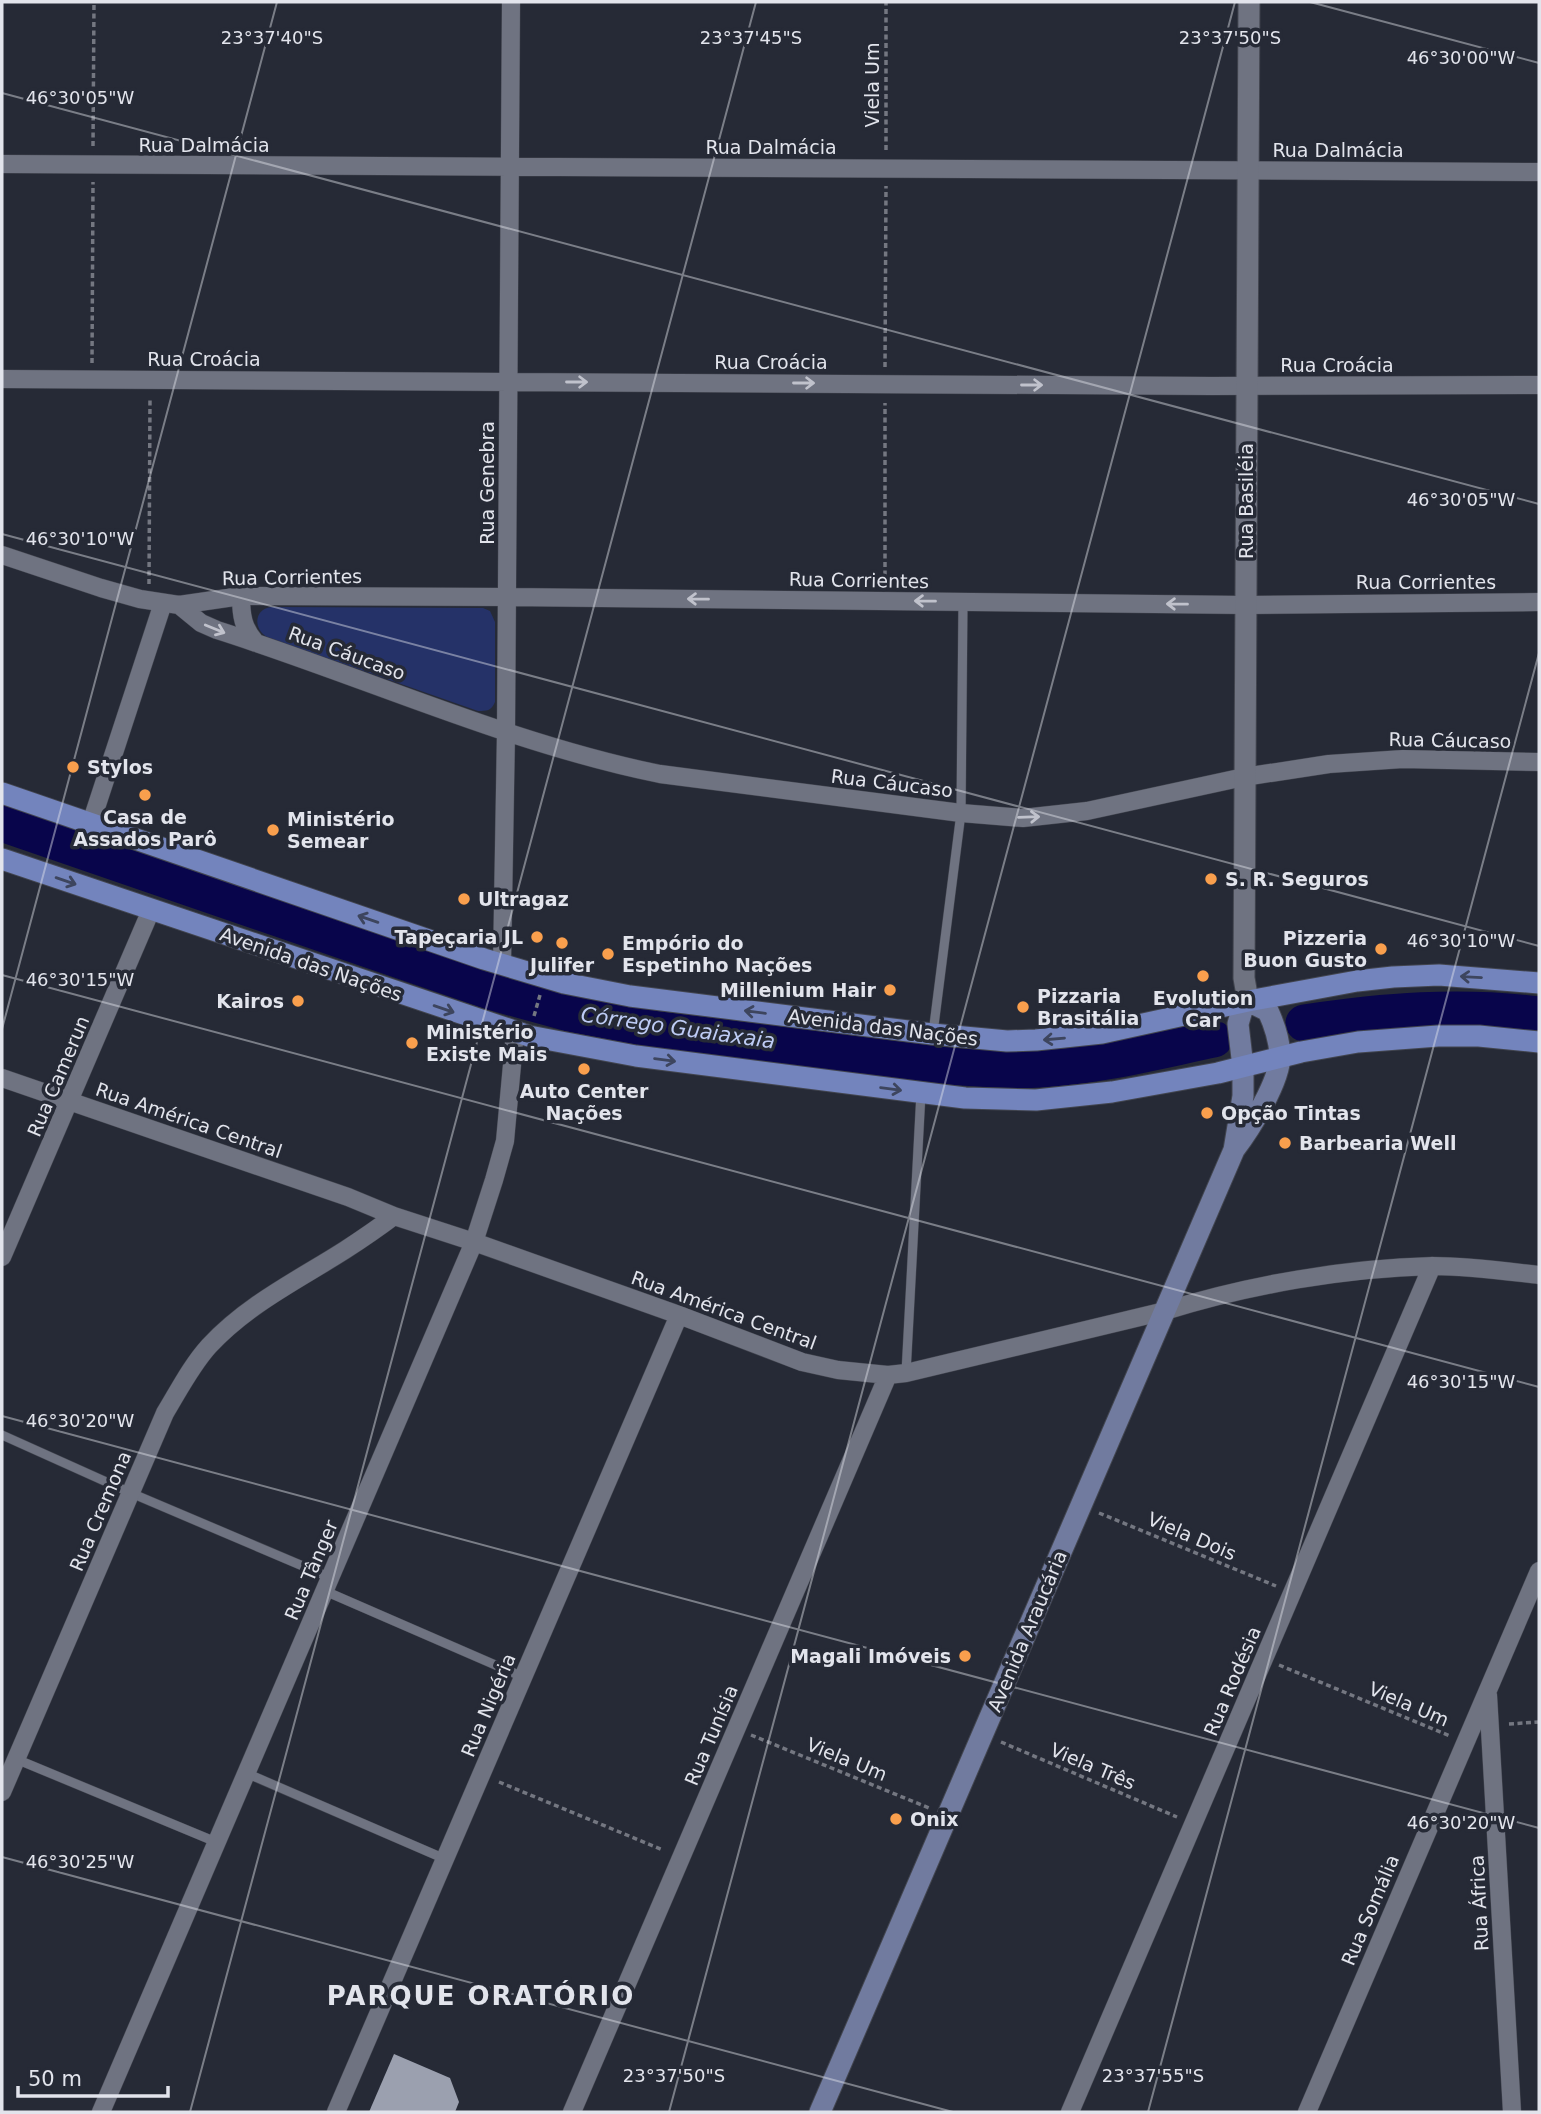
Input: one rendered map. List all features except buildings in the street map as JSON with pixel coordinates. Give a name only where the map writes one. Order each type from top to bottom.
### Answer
[{"type":"main road","name":"Avenida das Nações","points":[[2,793],[564,983],[630,996],[932,1034],[1007,1041],[1074,1037],[1248,1000],[1393,977],[1439,975],[1539,982]]},
{"type":"main road","name":"Avenida das Nações","points":[[2,859],[515,1032],[636,1056],[921,1093],[965,1098],[1037,1100],[1112,1092],[1243,1067],[1276,1039],[1357,1042],[1479,1036],[1539,1042]]},
{"type":"main road","name":"Avenida Araucária","points":[[1234,1150],[1243,1096],[1239,1034],[1242,1010],[1248,1000]]},
{"type":"main road","points":[[1248,1000],[1268,1011],[1276,1039]]},
{"type":"main road","name":"Avenida Araucária","points":[[820,2112],[1234,1150],[1257,1118],[1271,1088],[1276,1039]]},
{"type":"street","name":"Rua Genebra","points":[[502,964],[512,2]]},
{"type":"street","name":"Rua Basiléia","points":[[1248,1000],[1244,978],[1244,777],[1249,2]]},
{"type":"street","name":"Rua Dalmácia","points":[[2,164],[1539,173]]},
{"type":"street","name":"Rua Croácia","points":[[2,379],[1247,386],[1539,385]]},
{"type":"street","name":"Rua Cáucaso","points":[[2,555],[101,588],[163,603],[217,631],[506,732],[624,767],[660,774],[1010,817],[1058,816],[1244,777],[1329,764],[1369,760],[1539,762]]},
{"type":"street","name":"Rua Corrientes","points":[[163,603],[241,596],[1245,605],[1539,602]]},
{"type":"street","points":[[241,596],[243,623],[256,643]]},
{"type":"street","points":[[91,823],[163,603]]},
{"type":"street","name":"Rua Camerun","points":[[2,1257],[151,910]]},
{"type":"street","name":"Rua Tânger","points":[[100,2112],[474,1242],[505,1141],[515,1032]]},
{"type":"street","name":"Rua América Central","points":[[2,1078],[348,1197],[394,1216],[679,1315],[802,1362],[838,1370],[897,1374],[1165,1311],[1202,1299],[1353,1272],[1432,1266],[1539,1275]]},
{"type":"street","name":"Rua Cremona","points":[[2,1792],[165,1413],[193,1366],[244,1313],[347,1249],[394,1216]]},
{"type":"street","name":"Rua Rodésia","points":[[1070,2112],[1432,1266]]},
{"type":"street","name":"Rua Nigéria","points":[[336,2112],[679,1315]]},
{"type":"street","name":"Rua Tunísia","points":[[572,2112],[736,1729],[897,1374]]},
{"type":"street","name":"Rua Somália","points":[[1307,2112],[1539,1571]]},
{"type":"street","name":"Rua África","points":[[1488,1691],[1512,2112]]},
{"type":"lane","points":[[932,1034],[961,813],[962,602]]},
{"type":"lane","points":[[897,1374],[921,1093]]},
{"type":"lane","points":[[2,1436],[328,1584],[523,1677]]},
{"type":"lane","points":[[16,1759],[216,1842]]},
{"type":"lane","points":[[246,1773],[445,1859]]},
{"type":"path","points":[[92,379],[94,2]]},
{"type":"path","name":"Viela Um","points":[[886,169],[887,2]]},
{"type":"path","points":[[150,380],[163,603]]},
{"type":"path","points":[[534,1016],[540,993]]},
{"type":"path","name":"Viela Dois","points":[[1081,1505],[1292,1593]]},
{"type":"path","name":"Viela Um","points":[[1264,1659],[1465,1742]]},
{"type":"path","points":[[1489,1725],[1539,1722]]},
{"type":"path","name":"Viela Um","points":[[736,1729],[948,1815]]},
{"type":"path","name":"Viela Três","points":[[983,1734],[1193,1824]]},
{"type":"path","points":[[481,1774],[681,1858]]},
{"type":"shaded area","points":[[271,607],[483,608],[490,611],[495,622],[495,702],[488,710],[478,711],[267,637],[259,629],[257,620],[261,611]]},
{"type":"waterway","name":"Córrego Guaiaxaia","points":[[2,823],[493,992],[569,1013],[653,1029],[948,1066],[1005,1069],[1083,1065],[1214,1039]]},
{"type":"waterway","name":"Córrego Guaiaxaia","points":[[1304,1023],[1363,1015],[1451,1010],[1539,1015]]},
{"type":"place","name":"Stylos","points":[[73,767]]},
{"type":"place","name":"Casa de Assados Parô","points":[[145,795]]},
{"type":"place","name":"Ministério Semear","points":[[273,830]]},
{"type":"place","name":"S. R. Seguros","points":[[1211,879]]},
{"type":"place","name":"Ultragaz","points":[[464,899]]},
{"type":"place","name":"Tapeçaria JL","points":[[537,937]]},
{"type":"place","name":"Julifer","points":[[562,943]]},
{"type":"place","name":"Pizzeria Buon Gusto","points":[[1381,949]]},
{"type":"place","name":"Empório do Espetinho Nações","points":[[608,954]]},
{"type":"place","name":"Evolution Car","points":[[1203,976]]},
{"type":"place","name":"Millenium Hair","points":[[890,990]]},
{"type":"place","name":"Kairos","points":[[298,1001]]},
{"type":"place","name":"Pizzaria Brasitália","points":[[1023,1007]]},
{"type":"place","name":"Ministério Existe Mais","points":[[412,1043]]},
{"type":"place","name":"Auto Center Nações","points":[[584,1069]]},
{"type":"place","name":"Opção Tintas","points":[[1207,1113]]},
{"type":"place","name":"Barbearia Well","points":[[1285,1143]]},
{"type":"place","name":"Magali Imóveis","points":[[965,1656]]},
{"type":"place","name":"Onix","points":[[896,1819]]},
{"type":"district","name":"PARQUE ORATÓRIO","points":[[481,1996]]}]
